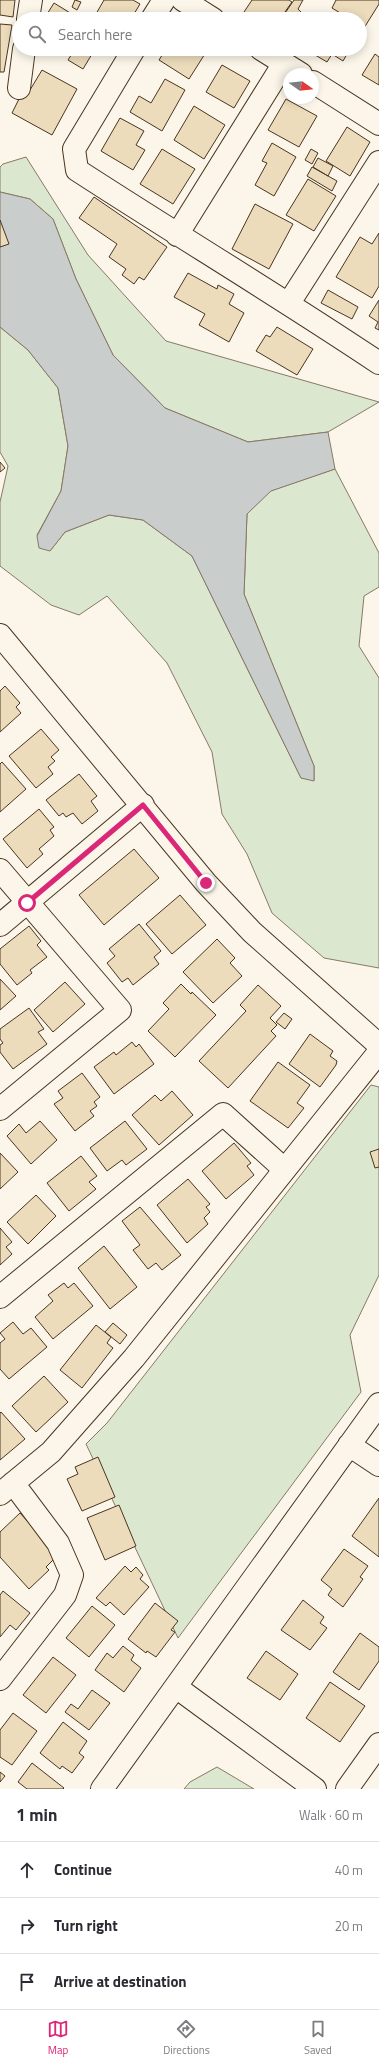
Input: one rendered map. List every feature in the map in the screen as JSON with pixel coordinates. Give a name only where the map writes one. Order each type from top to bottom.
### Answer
[{"type":"street","points":[[29,12],[31,0]]},
{"type":"street","points":[[156,12],[164,0]]},
{"type":"street","points":[[183,0],[202,12]]},
{"type":"street","points":[[19,88],[23,56]]},
{"type":"street","points":[[130,56],[74,149],[77,170],[177,235],[289,303],[379,363]]},
{"type":"street","points":[[272,56],[292,68]]},
{"type":"street","points":[[177,235],[283,81]]},
{"type":"street","points":[[319,86],[379,124]]},
{"type":"street","points":[[289,303],[379,162]]},
{"type":"street","points":[[0,635],[143,805],[206,883],[252,932],[379,1045]]},
{"type":"street","points":[[0,925],[143,805]]},
{"type":"street","points":[[0,870],[120,1010],[0,1109]]},
{"type":"street","points":[[0,1679],[66,1595],[72,1574],[58,1543],[7,1488],[51,1452],[134,1358],[379,1052]]},
{"type":"street","points":[[0,1297],[223,1114],[284,1169]]},
{"type":"street","points":[[102,1789],[379,1404]]},
{"type":"street","points":[[349,1445],[379,1466]]},
{"type":"street","points":[[176,1687],[315,1789]]},
{"type":"street","points":[[347,1789],[379,1744]]},
{"type":"green space","points":[[26,157],[88,255],[166,341],[379,402],[328,432],[248,442],[165,408],[113,355],[76,279],[53,219],[30,199],[0,192],[0,167],[3,164]]},
{"type":"green space","points":[[0,327],[28,350],[58,388],[68,446],[61,491],[37,535],[50,551],[65,532],[109,515],[143,520],[192,556],[301,778],[314,780],[314,766],[244,594],[247,514],[270,491],[335,469],[379,553],[379,587],[364,596],[359,646],[379,678],[379,968],[324,958],[272,913],[247,854],[222,814],[212,752],[167,663],[107,596],[79,615],[51,605],[0,566],[0,502],[8,466],[0,452]]},
{"type":"green space","points":[[371,1085],[379,1087],[379,1275],[350,1335],[361,1392],[178,1638],[86,1444],[107,1423]]},
{"type":"green space","points":[[217,1767],[254,1789],[184,1789],[190,1782]]},
{"type":"shaded area","points":[[0,192],[30,199],[53,219],[76,279],[113,355],[165,408],[248,442],[328,432],[335,469],[271,491],[247,514],[244,594],[314,766],[314,781],[301,778],[192,556],[143,520],[109,515],[65,532],[50,551],[39,548],[37,536],[61,491],[68,446],[58,388],[28,350],[0,327]]},
{"type":"building","points":[[0,0],[15,0],[12,17],[0,15]]},
{"type":"building","points":[[75,0],[81,2],[77,10],[72,7]]},
{"type":"building","points":[[104,0],[133,0],[140,4],[135,12],[97,12]]},
{"type":"building","points":[[252,0],[289,0],[292,2],[285,12],[244,12]]},
{"type":"building","points":[[294,0],[303,0],[298,9],[301,12],[286,12]]},
{"type":"building","points":[[336,0],[379,0],[379,4],[367,23],[367,12],[339,12],[332,8]]},
{"type":"building","points":[[54,3],[69,12],[48,12]]},
{"type":"building","points":[[0,24],[12,25],[4,72],[0,72]]},
{"type":"building","points":[[375,54],[379,57],[379,85],[362,75]]},
{"type":"building","points":[[71,56],[91,56],[83,69],[68,60]]},
{"type":"building","points":[[162,56],[204,56],[189,79],[159,60]]},
{"type":"building","points":[[317,56],[331,56],[327,62]]},
{"type":"building","points":[[335,56],[346,56],[343,61]]},
{"type":"building","points":[[222,65],[250,81],[234,108],[206,92]]},
{"type":"building","points":[[42,70],[77,89],[52,135],[12,113],[25,87],[30,90]]},
{"type":"building","points":[[165,79],[185,90],[162,131],[130,112],[139,96],[151,103]]},
{"type":"building","points":[[283,104],[295,104],[317,116],[299,147],[268,130]]},
{"type":"building","points":[[194,106],[225,125],[204,159],[174,140]]},
{"type":"building","points":[[120,118],[144,131],[136,145],[145,150],[133,170],[101,151]]},
{"type":"building","points":[[347,127],[370,142],[350,176],[326,161]]},
{"type":"building","points":[[272,143],[296,157],[274,196],[255,185],[267,163],[262,161]]},
{"type":"building","points":[[162,149],[195,169],[173,204],[140,184]]},
{"type":"building","points":[[311,149],[318,153],[312,164],[305,160]]},
{"type":"building","points":[[318,158],[333,166],[328,176],[313,167]]},
{"type":"building","points":[[312,167],[337,181],[332,191],[307,176]]},
{"type":"building","points":[[308,179],[336,196],[314,231],[286,215]]},
{"type":"building","points":[[94,197],[167,247],[144,280],[139,277],[134,284],[122,275],[126,269],[109,257],[117,244],[79,218]]},
{"type":"building","points":[[255,204],[293,224],[269,269],[232,249]]},
{"type":"building","points":[[0,220],[9,244],[0,247]]},
{"type":"building","points":[[379,233],[379,286],[372,298],[336,277],[360,237],[372,244]]},
{"type":"building","points":[[188,273],[217,289],[218,285],[234,294],[229,304],[244,313],[229,342],[199,325],[205,314],[174,297]]},
{"type":"building","points":[[328,290],[358,307],[352,319],[321,303]]},
{"type":"building","points":[[379,300],[379,330],[375,328],[378,322],[369,316]]},
{"type":"building","points":[[277,327],[313,349],[297,375],[256,351],[266,335],[270,337]]},
{"type":"building","points":[[0,462],[5,468],[0,472]]},
{"type":"building","points":[[5,686],[20,703],[16,707],[21,713],[0,732],[0,691]]},
{"type":"building","points":[[41,729],[59,750],[51,757],[55,761],[48,767],[53,774],[36,788],[9,756]]},
{"type":"building","points":[[2,762],[26,789],[0,812],[0,764]]},
{"type":"building","points":[[79,774],[97,796],[91,801],[98,811],[82,824],[73,813],[66,817],[63,813],[59,816],[46,800]]},
{"type":"building","points":[[39,809],[54,827],[50,830],[54,836],[39,849],[43,854],[27,868],[3,839]]},
{"type":"building","points":[[134,849],[159,878],[104,925],[79,895]]},
{"type":"building","points":[[180,895],[206,925],[172,954],[146,924]]},
{"type":"building","points":[[139,924],[161,951],[154,957],[159,964],[133,985],[128,978],[122,982],[107,963],[115,956],[109,949]]},
{"type":"building","points":[[29,926],[41,941],[37,945],[47,957],[30,970],[32,973],[17,985],[0,964],[0,949]]},
{"type":"building","points":[[217,939],[235,958],[230,963],[242,976],[213,1003],[183,972]]},
{"type":"building","points":[[0,979],[16,996],[0,1010]]},
{"type":"building","points":[[65,982],[85,1004],[53,1032],[34,1010]]},
{"type":"building","points":[[181,984],[191,994],[192,992],[216,1015],[175,1057],[148,1031],[169,1009],[163,1003]]},
{"type":"building","points":[[258,985],[281,1006],[270,1018],[277,1025],[271,1031],[276,1036],[228,1088],[199,1061],[246,1011],[240,1005]]},
{"type":"building","points":[[29,1008],[44,1029],[38,1032],[47,1044],[13,1069],[0,1052],[0,1045],[3,1043],[0,1039],[0,1029]]},
{"type":"building","points":[[284,1013],[292,1019],[285,1029],[276,1022]]},
{"type":"building","points":[[310,1034],[333,1051],[330,1056],[337,1061],[336,1065],[320,1087],[289,1064]]},
{"type":"building","points":[[132,1042],[136,1047],[139,1044],[154,1064],[114,1094],[94,1067],[114,1052],[116,1055]]},
{"type":"building","points":[[278,1062],[310,1085],[297,1103],[304,1108],[288,1128],[250,1101]]},
{"type":"building","points":[[82,1073],[100,1097],[94,1102],[97,1106],[90,1111],[94,1116],[75,1131],[54,1104],[63,1098],[58,1091]]},
{"type":"building","points":[[172,1091],[193,1115],[159,1145],[132,1115],[155,1095],[161,1101]]},
{"type":"building","points":[[40,1121],[57,1140],[31,1164],[7,1136],[19,1124],[26,1133]]},
{"type":"building","points":[[125,1121],[147,1149],[126,1165],[122,1160],[107,1171],[90,1148]]},
{"type":"building","points":[[234,1143],[251,1163],[247,1166],[254,1175],[226,1199],[202,1171]]},
{"type":"building","points":[[379,1149],[379,1167],[375,1168],[370,1152]]},
{"type":"building","points":[[0,1153],[18,1172],[0,1189]]},
{"type":"building","points":[[81,1156],[97,1176],[89,1182],[96,1189],[69,1211],[47,1183]]},
{"type":"building","points":[[188,1179],[210,1204],[206,1207],[210,1212],[204,1218],[208,1224],[187,1243],[157,1205]]},
{"type":"building","points":[[36,1195],[56,1216],[28,1244],[7,1222]]},
{"type":"building","points":[[140,1207],[181,1255],[162,1270],[156,1263],[148,1269],[133,1250],[140,1245],[122,1221]]},
{"type":"building","points":[[0,1228],[12,1242],[6,1247],[12,1254],[0,1265]]},
{"type":"building","points":[[104,1246],[137,1287],[110,1309],[78,1268]]},
{"type":"building","points":[[64,1283],[68,1288],[74,1283],[93,1306],[53,1339],[35,1317],[53,1301],[48,1295]]},
{"type":"building","points":[[13,1322],[23,1334],[31,1328],[47,1347],[9,1379],[0,1369],[0,1343],[5,1339],[0,1333]]},
{"type":"building","points":[[113,1323],[127,1335],[120,1344],[105,1332]]},
{"type":"building","points":[[96,1325],[111,1337],[107,1343],[113,1348],[82,1388],[60,1370]]},
{"type":"building","points":[[44,1376],[68,1402],[36,1432],[12,1406]]},
{"type":"building","points":[[1,1412],[25,1439],[0,1460],[0,1413]]},
{"type":"building","points":[[98,1457],[115,1497],[82,1511],[67,1479],[78,1474],[75,1467]]},
{"type":"building","points":[[379,1498],[379,1557],[352,1536]]},
{"type":"building","points":[[119,1505],[136,1546],[105,1560],[87,1518]]},
{"type":"building","points":[[20,1513],[58,1555],[46,1567],[49,1570],[29,1589],[0,1557],[0,1532]]},
{"type":"building","points":[[344,1549],[368,1566],[360,1577],[363,1579],[343,1607],[328,1595],[332,1589],[321,1580]]},
{"type":"building","points":[[125,1566],[131,1572],[136,1567],[143,1575],[140,1579],[149,1587],[124,1615],[110,1602],[106,1606],[96,1598]]},
{"type":"building","points":[[3,1591],[30,1613],[16,1630],[10,1625],[0,1637],[0,1595]]},
{"type":"building","points":[[303,1600],[324,1617],[320,1623],[327,1628],[310,1650],[281,1630]]},
{"type":"building","points":[[155,1603],[178,1621],[171,1630],[175,1632],[156,1657],[147,1651],[146,1653],[128,1639]]},
{"type":"building","points":[[92,1606],[115,1625],[89,1657],[66,1638]]},
{"type":"building","points":[[360,1633],[379,1647],[379,1661],[359,1690],[333,1672]]},
{"type":"building","points":[[123,1646],[134,1655],[131,1660],[141,1668],[124,1692],[95,1670],[107,1653],[113,1658]]},
{"type":"building","points":[[266,1651],[298,1674],[280,1700],[247,1678]]},
{"type":"building","points":[[53,1657],[76,1675],[46,1713],[23,1695]]},
{"type":"building","points":[[330,1682],[365,1706],[340,1742],[306,1718]]},
{"type":"building","points":[[92,1690],[110,1703],[89,1730],[65,1712],[71,1704],[78,1709]]},
{"type":"building","points":[[13,1713],[37,1731],[12,1765],[0,1757],[0,1730]]},
{"type":"building","points":[[63,1722],[87,1741],[79,1753],[84,1757],[72,1773],[62,1766],[60,1769],[40,1753]]},
{"type":"building","points":[[32,1763],[64,1788],[27,1789],[18,1782]]},
{"type":"building","points":[[0,1772],[5,1776],[0,1782]]},
{"type":"route","points":[[27,903],[143,805],[206,883]]}]
